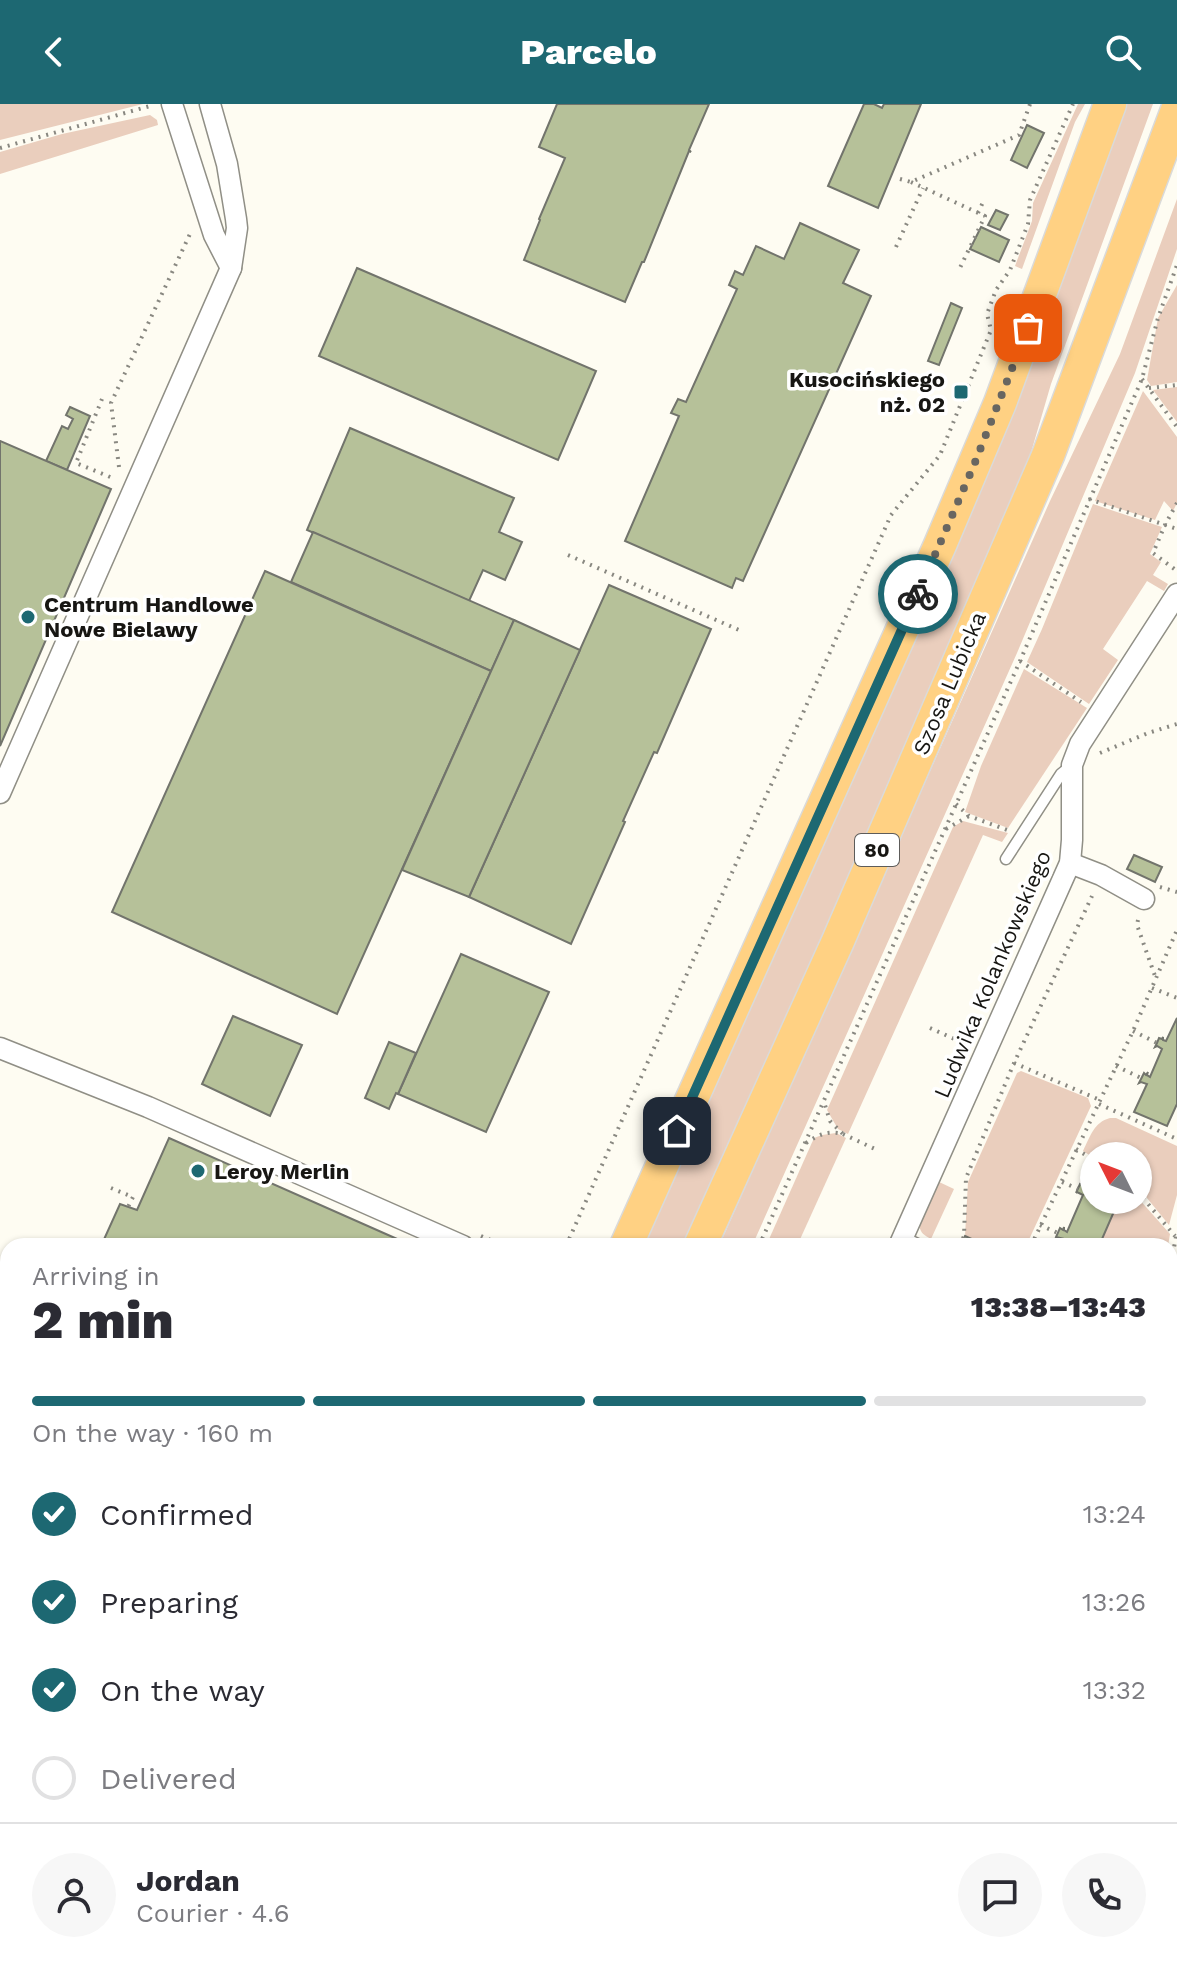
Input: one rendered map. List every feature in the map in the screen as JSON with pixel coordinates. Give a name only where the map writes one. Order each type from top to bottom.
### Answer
[{"type":"main road","points":[[630,1238],[974,465],[1000,403],[1110,104]]},
{"type":"main road","name":"Szosa Lubicka","points":[[704,1238],[838,941],[1049,453],[1177,110]]},
{"type":"street","points":[[172,104],[214,235],[231,268]]},
{"type":"street","points":[[0,793],[231,268],[236,219],[227,164],[210,104]]},
{"type":"street","name":"Ludwika Kolankowskiego","points":[[903,1238],[1070,863],[1072,765],[1080,744],[1177,594]]},
{"type":"street","points":[[1070,863],[1101,875],[1144,899]]},
{"type":"street","points":[[0,1048],[148,1107],[445,1238]]},
{"type":"street","points":[[615,1238],[652,1188]]},
{"type":"lane","points":[[1006,859],[1061,774],[1072,765]]},
{"type":"path","points":[[0,148],[156,104]]},
{"type":"path","points":[[911,182],[1019,135],[1030,104]]},
{"type":"path","points":[[570,1238],[891,515],[940,455],[991,330],[987,314],[996,290],[1010,270],[1028,224],[1030,200],[1073,104]]},
{"type":"path","points":[[900,179],[985,216],[958,272]]},
{"type":"path","points":[[896,247],[923,188]]},
{"type":"path","points":[[978,213],[984,200]]},
{"type":"path","points":[[102,399],[76,463],[121,481],[111,403],[190,233]]},
{"type":"path","points":[[763,1238],[1142,379],[1158,318],[1177,265]]},
{"type":"path","points":[[1142,379],[1177,427]]},
{"type":"path","points":[[1149,388],[1177,385]]},
{"type":"path","points":[[1089,499],[1177,529]]},
{"type":"path","points":[[1177,503],[1153,553],[1177,571]]},
{"type":"path","points":[[568,555],[739,630]]},
{"type":"path","points":[[1020,661],[1099,714]]},
{"type":"path","points":[[1072,765],[1177,724]]},
{"type":"path","points":[[956,804],[969,816],[1021,835]]},
{"type":"path","points":[[944,830],[969,816]]},
{"type":"path","points":[[963,1238],[966,1178],[1014,1063],[1101,875]]},
{"type":"path","points":[[1144,899],[1137,925],[1156,978]]},
{"type":"path","points":[[1034,1238],[1176,933]]},
{"type":"path","points":[[1152,988],[1177,998]]},
{"type":"path","points":[[930,1028],[985,1052]]},
{"type":"path","points":[[1133,1031],[1157,1043]]},
{"type":"path","points":[[1014,1063],[1177,1139]]},
{"type":"path","points":[[1116,1066],[1141,1078]]},
{"type":"path","points":[[824,1102],[837,1131],[875,1149]]},
{"type":"path","points":[[804,1145],[821,1134],[843,1134]]},
{"type":"path","points":[[1076,1149],[1080,1151]]},
{"type":"path","points":[[1061,1181],[1078,1189]]},
{"type":"path","points":[[111,1188],[133,1197],[128,1207]]},
{"type":"path","points":[[1152,1207],[1176,1234]]},
{"type":"path","points":[[1040,1225],[1058,1233]]},
{"type":"shaded area","points":[[0,104],[143,104],[0,140]]},
{"type":"shaded area","points":[[1078,104],[1085,104],[1075,122],[1022,269],[1015,266],[1032,221],[1033,203]]},
{"type":"shaded area","points":[[1126,104],[1153,104],[1051,384],[1025,473],[1009,515],[688,1238],[646,1238],[1027,373]]},
{"type":"shaded area","points":[[150,115],[158,125],[0,174],[0,152],[62,134]]},
{"type":"shaded area","points":[[1177,199],[1177,249],[1135,373],[1017,653],[756,1238],[723,1238],[1050,501],[1120,354]]},
{"type":"shaded area","points":[[1177,285],[1177,382],[1151,386],[1147,380],[1158,318]]},
{"type":"shaded area","points":[[1177,387],[1177,422],[1153,390]]},
{"type":"shaded area","points":[[1143,391],[1177,437],[1177,503],[1173,511],[1164,501],[1155,520],[1095,501]]},
{"type":"shaded area","points":[[1093,504],[1162,527],[1150,554],[1161,562],[1153,575],[1168,584],[1164,591],[1147,581],[1103,649],[1118,660],[1089,704],[1027,662]]},
{"type":"shaded area","points":[[1024,669],[1087,708],[1008,828],[965,812],[981,766]]},
{"type":"shaded area","points":[[963,821],[1008,833],[1002,842],[983,835],[848,1134],[838,1129],[827,1110],[953,827]]},
{"type":"shaded area","points":[[1021,1071],[1088,1098],[1091,1106],[1030,1238],[969,1238],[965,1236],[968,1182],[1017,1073]]},
{"type":"shaded area","points":[[1116,1118],[1177,1146],[1177,1195],[1169,1225],[1152,1204],[1152,1142],[1087,1142],[1096,1127],[1105,1120]]},
{"type":"shaded area","points":[[836,1133],[846,1138],[801,1238],[770,1238],[814,1138]]},
{"type":"shaded area","points":[[937,1181],[954,1189],[931,1238],[921,1231],[920,1220]]},
{"type":"shaded area","points":[[1113,1214],[1152,1214],[1170,1234],[1169,1238],[1102,1238]]},
{"type":"building","points":[[557,104],[709,104],[625,302],[524,260],[565,158],[539,147]]},
{"type":"building","points":[[864,104],[882,108],[884,104],[921,104],[878,208],[828,186]]},
{"type":"building","points":[[1027,125],[1044,133],[1027,168],[1011,160]]},
{"type":"building","points":[[996,210],[1008,215],[1000,230],[988,225]]},
{"type":"building","points":[[800,223],[859,250],[843,283],[871,296],[743,581],[736,578],[732,588],[625,541],[679,416],[671,413],[678,399],[686,402],[737,289],[729,285],[735,271],[743,275],[756,246],[784,259]]},
{"type":"building","points":[[981,227],[1009,240],[999,262],[970,249]]},
{"type":"building","points":[[357,268],[596,371],[558,460],[319,356]]},
{"type":"building","points":[[951,303],[962,308],[939,365],[928,361]]},
{"type":"building","points":[[70,407],[90,416],[67,470],[46,461],[62,426],[68,429],[73,419],[66,415]]},
{"type":"building","points":[[350,428],[514,498],[499,532],[522,542],[505,580],[483,570],[469,601],[307,530]]},
{"type":"building","name":"Centrum Handlowe Nowe Bielawy","points":[[0,441],[111,489],[0,746]]},
{"type":"building","points":[[313,532],[514,620],[491,671],[291,582]]},
{"type":"building","points":[[265,571],[491,671],[337,1014],[112,912]]},
{"type":"building","points":[[609,585],[711,629],[657,753],[654,752],[623,821],[571,944],[469,897]]},
{"type":"building","points":[[514,620],[580,650],[469,897],[402,870]]},
{"type":"building","points":[[1134,855],[1162,867],[1155,882],[1127,869]]},
{"type":"building","points":[[461,954],[549,992],[486,1132],[398,1094]]},
{"type":"building","points":[[233,1016],[302,1045],[270,1116],[202,1084]]},
{"type":"building","points":[[1177,1018],[1177,1104],[1167,1126],[1134,1112],[1147,1084],[1139,1083],[1144,1073],[1146,1075],[1148,1072],[1150,1077],[1162,1049],[1155,1047],[1159,1038],[1163,1037],[1166,1041]]},
{"type":"building","points":[[389,1042],[416,1053],[389,1109],[365,1098]]},
{"type":"building","name":"Leroy Merlin","points":[[169,1138],[395,1238],[105,1238],[120,1204],[137,1210]]},
{"type":"building","points":[[1080,1202],[1080,1214],[1113,1214],[1102,1238],[1056,1237],[1060,1228],[1063,1230],[1064,1227],[1067,1232]]},
{"type":"way so far","points":[[918,594],[1000,403],[1028,328]]},
{"type":"place","name":"Kusocińskiego nż. 02","points":[[961,392]]},
{"type":"place","name":"Centrum Handlowe Nowe Bielawy","points":[[28,617]]},
{"type":"place","name":"Leroy Merlin","points":[[198,1171]]},
{"type":"route","points":[[677,1131],[918,594]]}]
